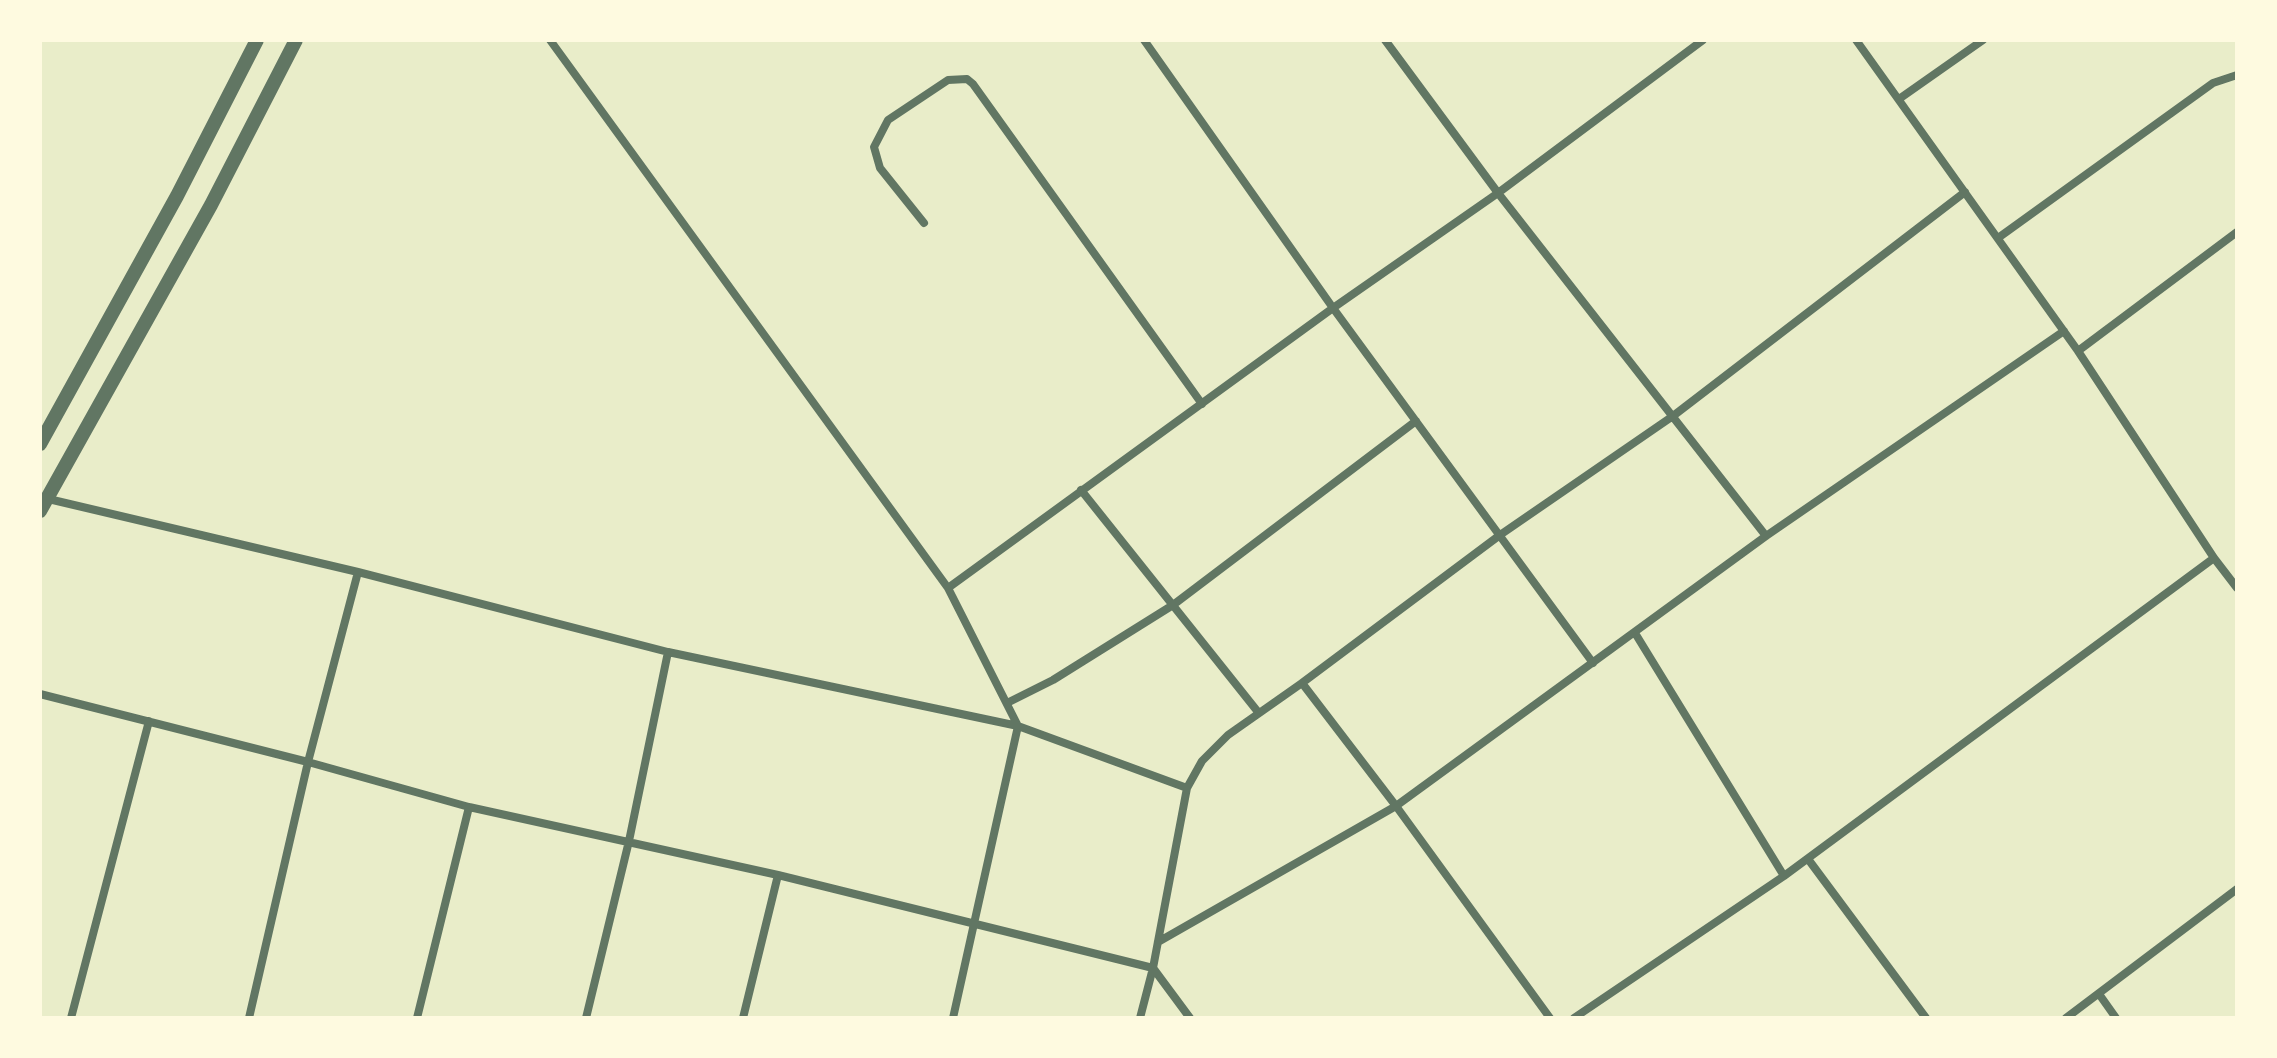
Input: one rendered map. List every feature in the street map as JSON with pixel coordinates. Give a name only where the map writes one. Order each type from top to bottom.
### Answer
[{"type":"street","points":[[40,444],[177,196],[257,40]]},
{"type":"street","points":[[296,40],[211,205],[43,503],[358,572],[668,652],[1018,726],[1187,788]]},
{"type":"street","points":[[550,40],[948,588],[1018,726],[953,1018]]},
{"type":"street","points":[[1144,40],[1333,308],[1593,663]]},
{"type":"street","points":[[1385,40],[1498,193],[1766,536]]},
{"type":"street","points":[[948,588],[1333,308],[1498,193],[1703,40]]},
{"type":"street","points":[[1856,40],[2078,351],[2237,588]]},
{"type":"street","points":[[1899,99],[1983,40]]},
{"type":"street","points":[[1998,238],[2213,83],[2237,75]]},
{"type":"street","points":[[924,223],[880,168],[874,147],[888,120],[948,80],[967,79],[1202,404]]},
{"type":"street","points":[[1140,1018],[1153,968],[1187,788],[1202,761],[1228,735],[1258,712],[1302,683],[1500,535],[1673,416],[1965,192]]},
{"type":"street","points":[[2078,351],[2237,232]]},
{"type":"street","points":[[1158,942],[1396,806],[1766,536],[2064,331]]},
{"type":"street","points":[[1007,703],[1053,680],[1173,605],[1416,421]]},
{"type":"street","points":[[1081,490],[1258,712]]},
{"type":"street","points":[[1574,1018],[1808,859],[2214,558]]},
{"type":"street","points":[[249,1018],[308,762],[358,572]]},
{"type":"street","points":[[1635,633],[1784,876]]},
{"type":"street","points":[[586,1018],[629,841],[668,652]]},
{"type":"street","points":[[1302,683],[1550,1018]]},
{"type":"street","points":[[40,694],[308,762],[469,807],[778,875],[1153,968],[1190,1018]]},
{"type":"street","points":[[71,1018],[149,721]]},
{"type":"street","points":[[417,1018],[469,807]]},
{"type":"street","points":[[1808,859],[1926,1018]]},
{"type":"street","points":[[743,1018],[778,875]]},
{"type":"street","points":[[2066,1018],[2237,889]]},
{"type":"street","points":[[2099,994],[2116,1018]]}]
